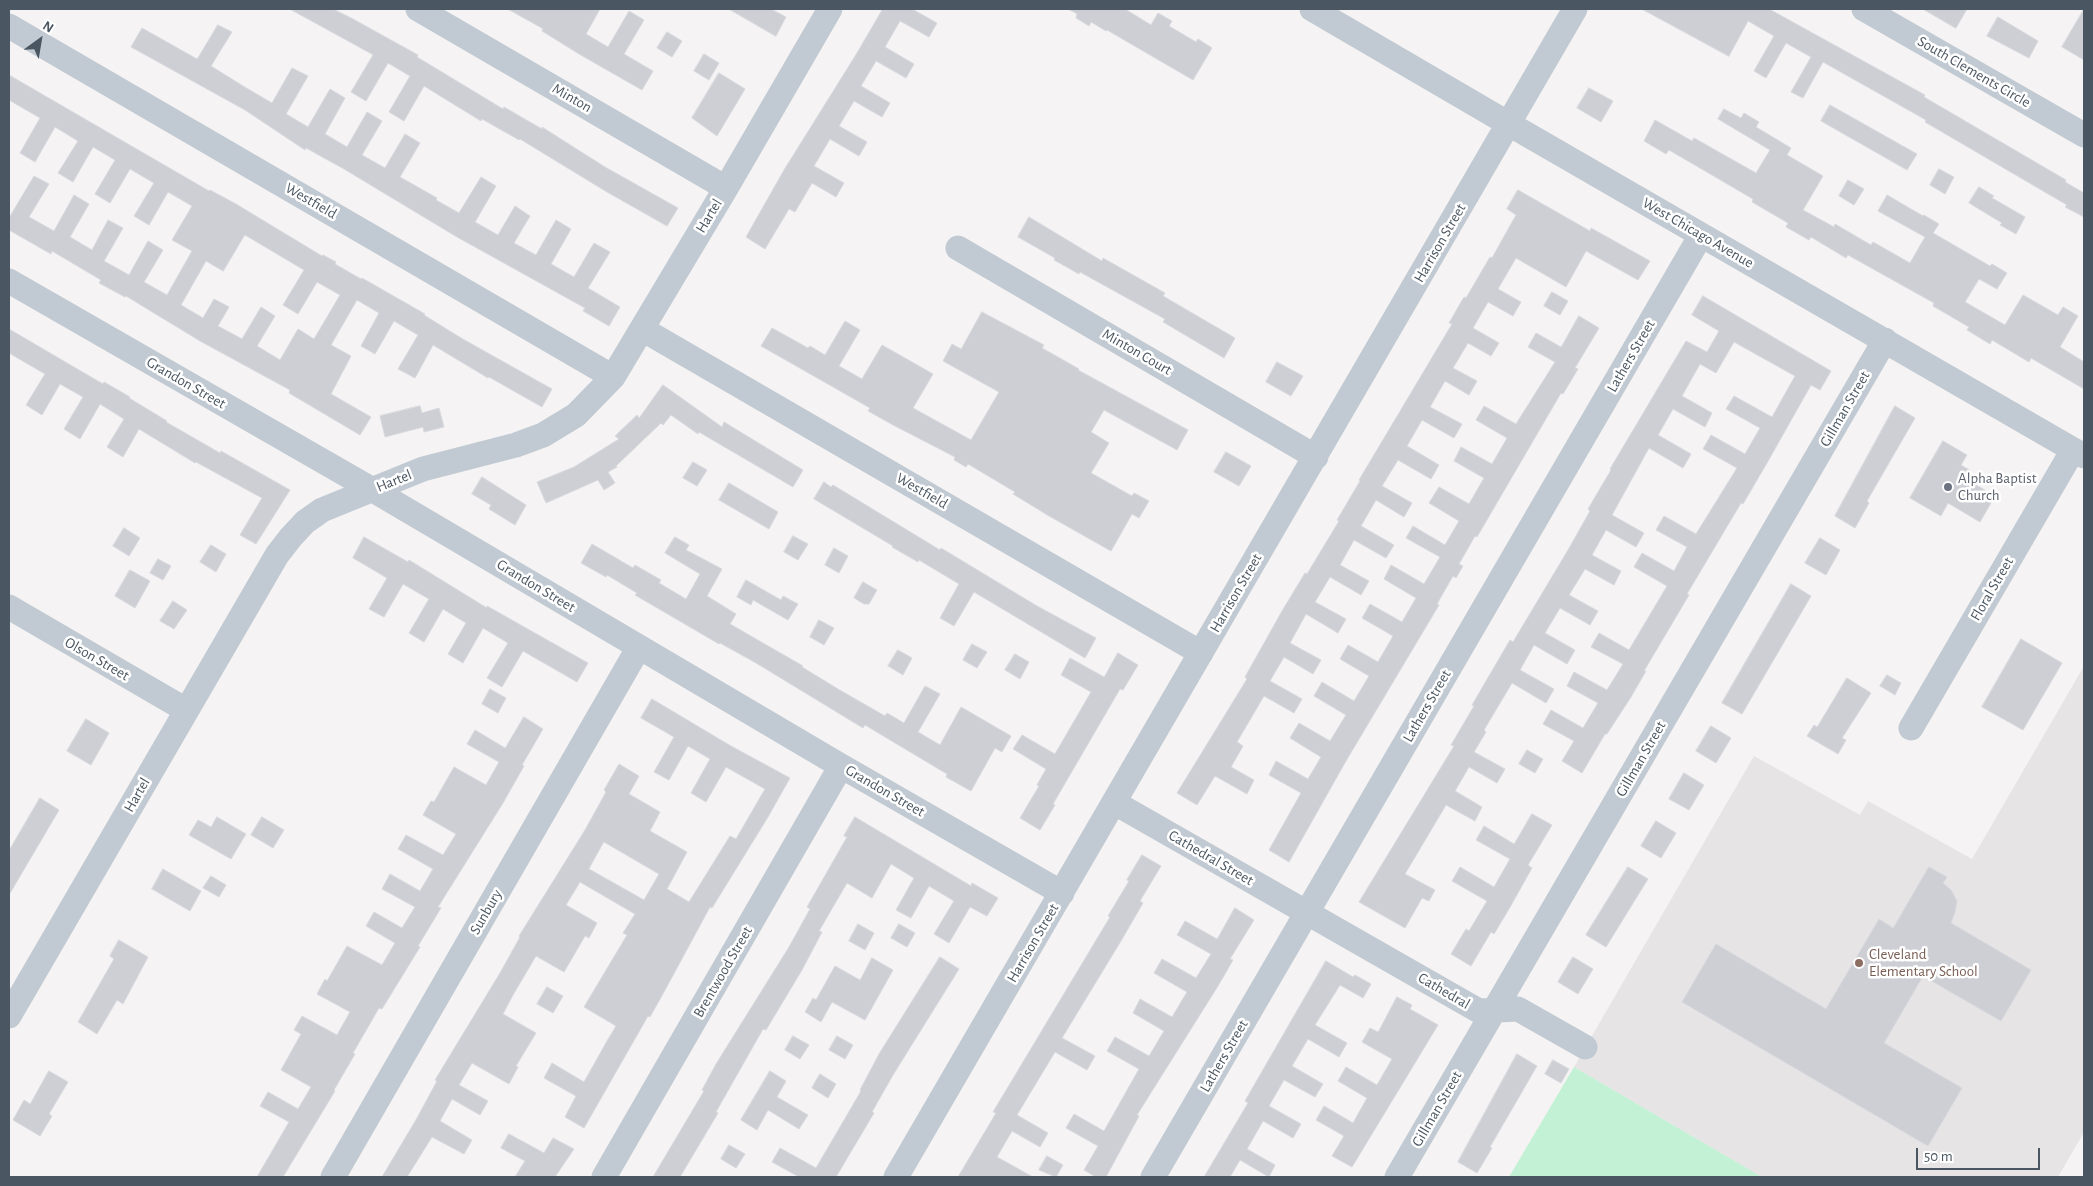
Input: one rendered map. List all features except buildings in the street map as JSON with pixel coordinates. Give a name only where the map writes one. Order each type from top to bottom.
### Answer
[{"type":"street","name":"Minton","points":[[418,9],[726,188]]},
{"type":"street","name":"Hartel","points":[[9,1016],[277,555],[291,537],[305,522],[322,510],[423,469],[516,445],[543,434],[576,415],[613,377],[830,9]]},
{"type":"street","name":"West Chicago Avenue","points":[[1312,9],[2079,453]]},
{"type":"street","name":"Harrison Street","points":[[896,1177],[1575,9]]},
{"type":"street","name":"South Clements Circle","points":[[1878,12],[2084,135]]},
{"type":"street","name":"Westfield","points":[[9,26],[613,377]]},
{"type":"street","name":"Lathers Street","points":[[1153,1177],[1701,235]]},
{"type":"street","name":"Minton Court","points":[[958,248],[1316,456]]},
{"type":"street","name":"Grandon Street","points":[[9,281],[372,490],[841,766],[1062,893]]},
{"type":"street","name":"Westfield","points":[[642,328],[1201,653]]},
{"type":"street","name":"Gillman Street","points":[[1397,1177],[1884,340]]},
{"type":"street","name":"Floral Street","points":[[1911,728],[2079,453]]},
{"type":"street","name":"Olson Street","points":[[9,607],[186,710]]},
{"type":"street","name":"Sunbury","points":[[333,1177],[639,647]]},
{"type":"street","name":"Brentwood Street","points":[[604,1177],[841,766]]},
{"type":"street","name":"Cathedral Street","points":[[1115,803],[1307,913]]},
{"type":"street","name":"Cathedral","points":[[1307,913],[1478,1011],[1518,1009],[1585,1047]]},
{"type":"shaded area","name":"Cleveland Elementary School","points":[[2084,666],[2084,1132],[2058,1177],[1762,1177],[1574,1067],[1754,756],[1860,815],[1868,801],[1972,859]]},
{"type":"green space","points":[[1574,1067],[1762,1177],[1509,1177]]},
{"type":"place","name":"Alpha Baptist Church","points":[[1948,487]]},
{"type":"place","name":"Cleveland Elementary School","points":[[1859,963]]}]
